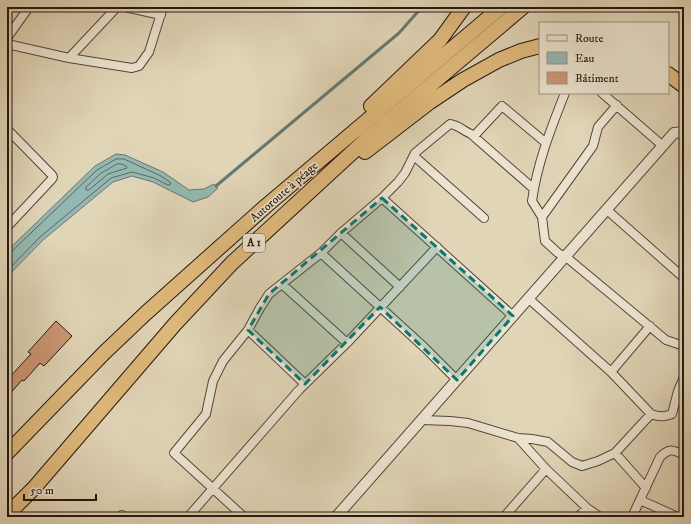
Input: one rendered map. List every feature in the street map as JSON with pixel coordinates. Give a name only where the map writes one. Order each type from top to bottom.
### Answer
[{"type":"highway","points":[[266,206],[440,40],[464,7]]},
{"type":"highway","name":"Autoroute à péage","points":[[7,453],[104,353],[146,313],[266,206],[501,7]]},
{"type":"highway","name":"A 1","points":[[14,508],[34,488],[175,324],[232,263],[369,137],[523,7]]},
{"type":"highway","points":[[290,210],[430,102],[463,80],[499,60],[521,51],[539,46]]},
{"type":"highway","points":[[669,75],[684,86]]},
{"type":"street","points":[[7,38],[29,7]]},
{"type":"street","points":[[70,58],[117,7]]},
{"type":"street","points":[[7,44],[70,58],[132,68],[139,66],[149,52],[162,11],[125,7]]},
{"type":"street","points":[[565,94],[546,143],[532,201],[542,217],[544,241],[558,253],[566,257],[666,340],[684,346]]},
{"type":"street","points":[[603,94],[663,146]]},
{"type":"street","points":[[471,134],[475,135],[502,106],[546,143]]},
{"type":"street","points":[[542,217],[593,146],[598,127],[617,106]]},
{"type":"street","points":[[244,517],[174,453],[206,414],[213,381],[223,361],[248,330],[269,294],[321,253],[341,233],[382,198],[405,173],[415,153],[450,124],[456,125],[471,134],[534,189]]},
{"type":"street","points":[[7,129],[53,177],[7,227]]},
{"type":"street","points":[[336,517],[663,146],[674,134],[684,132]]},
{"type":"street","points":[[414,156],[484,218]]},
{"type":"street","points":[[382,198],[514,316]]},
{"type":"street","points":[[607,210],[684,278]]},
{"type":"street","points":[[341,233],[400,287]]},
{"type":"street","points":[[188,517],[305,384],[347,343],[437,247]]},
{"type":"street","points":[[321,253],[425,348],[457,380]]},
{"type":"street","points":[[282,284],[347,343]]},
{"type":"street","points":[[529,299],[611,372],[651,414],[658,416],[672,414],[681,392],[684,377]]},
{"type":"street","points":[[611,372],[650,326]]},
{"type":"street","points":[[248,330],[305,384]]},
{"type":"street","points":[[422,420],[468,423],[518,438],[532,438],[548,442],[572,462],[582,466],[598,461],[615,453],[651,414]]},
{"type":"street","points":[[518,438],[546,469],[587,508],[600,517]]},
{"type":"street","points":[[632,517],[660,457],[665,452],[671,450],[684,455]]},
{"type":"street","points":[[615,453],[646,488]]},
{"type":"street","points":[[504,517],[546,469]]},
{"type":"street","points":[[640,500],[678,517]]},
{"type":"street","points":[[578,517],[587,508]]},
{"type":"highlighted area","points":[[382,198],[513,316],[457,380],[380,307],[305,384],[248,330],[269,294]]},
{"type":"water","points":[[116,154],[125,155],[163,172],[189,190],[204,189],[214,184],[218,188],[208,197],[193,202],[153,182],[132,176],[113,182],[43,240],[7,277],[7,251],[95,166]]},
{"type":"building","points":[[56,321],[72,336],[44,366],[40,363],[7,397],[7,380],[31,354],[28,352]]},
{"type":"waterway","points":[[216,186],[399,33],[422,7]]}]
